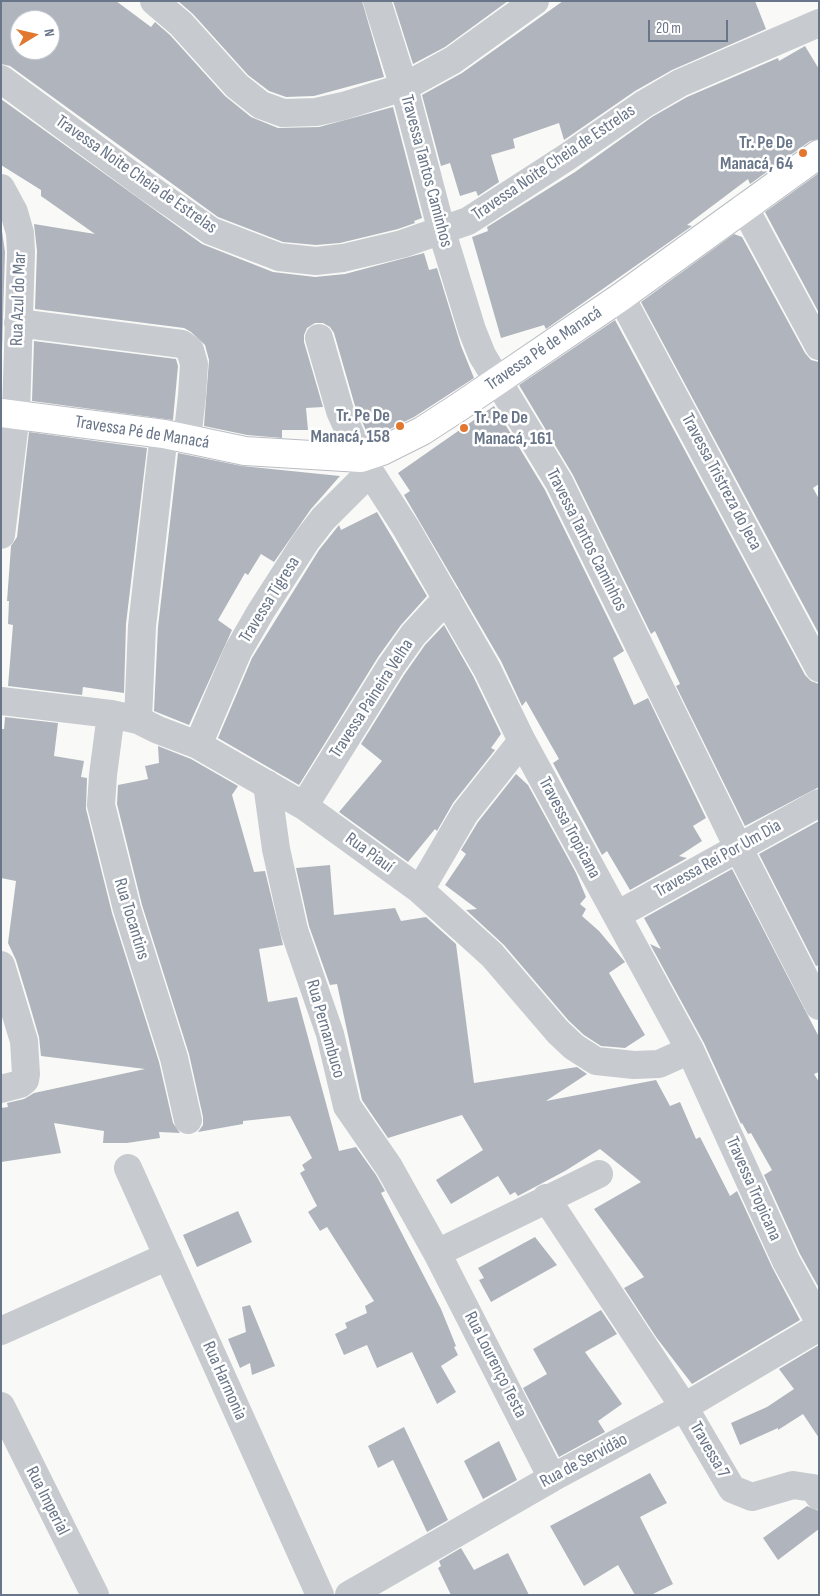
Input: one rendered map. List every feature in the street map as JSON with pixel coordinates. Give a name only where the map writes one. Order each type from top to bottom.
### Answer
[{"type":"street","points":[[154,1],[181,24],[237,86],[261,105],[283,113],[316,112],[343,106],[404,87],[453,60],[535,1]]},
{"type":"street","name":"Travessa Tantos Caminhos","points":[[377,1],[404,87],[442,232],[472,330],[482,355],[559,482],[738,847],[819,1006]]},
{"type":"street","points":[[815,1],[819,11]]},
{"type":"street","name":"Travessa Noite Cheia de Estrelas","points":[[1,80],[211,231],[279,257],[316,261],[343,258],[442,232],[468,221],[644,104],[680,83],[819,23]]},
{"type":"street","name":"Travessa Pé de Manacá","points":[[9,413],[176,436],[245,451],[366,465],[382,451],[422,431],[621,297],[819,154]]},
{"type":"street","name":"Rua Azul do Mar","points":[[1,188],[14,212],[20,233],[18,323],[9,413],[1,535]]},
{"type":"street","points":[[744,207],[819,346]]},
{"type":"street","name":"Travessa Tristreza do Jeca","points":[[621,297],[819,668]]},
{"type":"street","points":[[18,323],[182,344],[190,350],[194,364],[176,436],[142,626],[138,720]]},
{"type":"street","name":"Travessa Tropicana","points":[[319,338],[340,412],[366,465],[447,598],[487,669],[522,741],[690,1050],[786,1261],[819,1321]]},
{"type":"street","name":"Travessa Tigresa","points":[[198,746],[238,651],[261,611],[306,541],[366,465]]},
{"type":"street","name":"Travessa Paineira Velha","points":[[304,806],[397,658],[426,619],[447,598]]},
{"type":"street","name":"Rua Piauí","points":[[1,701],[111,714],[138,720],[198,746],[304,806],[420,890],[492,956],[558,1032],[574,1047],[596,1061],[634,1066],[660,1064],[690,1050]]},
{"type":"street","name":"Rua Tocantins","points":[[111,714],[101,805],[126,909],[174,1058],[188,1120]]},
{"type":"street","points":[[420,890],[465,813],[522,741]]},
{"type":"street","name":"Rua Pernambuco","points":[[267,784],[276,849],[294,930],[330,1034],[347,1106],[389,1167],[437,1253]]},
{"type":"street","name":"Travessa Rei Por Um Dia","points":[[617,914],[819,803]]},
{"type":"street","points":[[1,965],[24,1041],[13,1084]]},
{"type":"street","name":"Rua Harmonia","points":[[128,1168],[320,1595]]},
{"type":"street","points":[[437,1253],[546,1198],[599,1174]]},
{"type":"street","name":"Travessa 7","points":[[546,1198],[684,1407],[732,1489],[752,1497],[793,1485],[813,1488],[819,1496]]},
{"type":"street","name":"Rua Lourenço Testa","points":[[437,1253],[552,1478]]},
{"type":"street","points":[[1,1331],[168,1256]]},
{"type":"street","name":"Rua de Servidão","points":[[349,1595],[552,1478],[684,1407],[819,1326]]},
{"type":"street","name":"Rua Imperial","points":[[1,1406],[96,1595]]},
{"type":"building","points":[[1,1],[116,1],[151,27],[155,22],[170,35],[225,96],[251,117],[278,128],[319,127],[393,107],[422,218],[414,221],[415,223],[398,229],[340,243],[316,245],[283,242],[218,217],[10,66],[1,64]]},
{"type":"building","points":[[178,1],[362,1],[384,77],[314,96],[286,97],[269,91],[248,75],[193,14]]},
{"type":"building","points":[[393,1],[508,1],[445,47],[413,64]]},
{"type":"building","points":[[563,1],[755,1],[766,29],[672,70],[635,91],[564,140],[559,123],[513,139],[515,148],[491,155],[499,182],[478,196],[476,191],[460,196],[450,163],[441,166],[422,95],[462,73]]},
{"type":"building","points":[[805,46],[819,69],[819,139],[810,141],[750,184],[748,179],[687,225],[692,226],[546,329],[544,325],[501,338],[472,237],[488,231],[487,227],[575,172],[652,117],[687,97],[778,58],[779,61]]},
{"type":"building","points":[[1,99],[202,244],[273,272],[315,277],[345,274],[424,253],[429,270],[437,268],[461,346],[474,378],[414,417],[372,438],[369,437],[355,406],[334,333],[330,327],[323,323],[315,323],[307,328],[304,342],[323,407],[306,408],[308,430],[282,430],[282,438],[247,435],[204,426],[209,360],[205,345],[191,332],[184,328],[35,309],[37,251],[34,224],[95,234],[41,196],[41,190],[1,165]]},
{"type":"building","points":[[819,173],[819,313],[765,212]]},
{"type":"building","points":[[1,224],[5,252],[1,385]]},
{"type":"building","points":[[734,234],[742,237],[805,353],[811,360],[819,362],[819,484],[813,488],[819,499],[819,634],[641,302]]},
{"type":"building","points":[[615,320],[805,675],[811,681],[819,684],[819,787],[745,826],[676,686],[680,684],[655,631],[651,634],[573,475],[519,385]]},
{"type":"building","points":[[34,341],[176,359],[178,366],[173,420],[32,401]]},
{"type":"building","points":[[494,406],[545,490],[624,651],[613,658],[634,705],[648,698],[706,818],[693,826],[702,841],[679,856],[687,858],[630,890],[607,851],[602,855],[553,763],[559,759],[526,701],[522,706],[501,661],[404,495],[410,491],[398,473]]},
{"type":"building","points":[[29,432],[147,448],[126,624],[124,693],[83,687],[82,695],[8,686],[13,625],[8,624],[9,601],[7,601],[11,546],[17,537]]},
{"type":"building","points":[[178,453],[242,466],[340,476],[311,509],[274,562],[261,554],[248,575],[245,573],[218,620],[232,630],[189,725],[154,711],[158,627]]},
{"type":"building","points":[[377,512],[427,596],[401,625],[378,657],[299,785],[218,738],[252,658],[319,550],[339,525],[341,530]]},
{"type":"building","points":[[444,625],[473,676],[501,734],[491,748],[495,750],[453,803],[437,831],[435,829],[408,862],[339,812],[382,761],[361,744],[404,675],[425,645]]},
{"type":"building","points":[[5,717],[58,723],[54,756],[84,761],[81,777],[87,778],[86,809],[112,913],[159,1062],[173,1123],[180,1133],[159,1132],[160,1138],[127,1143],[103,1143],[104,1131],[54,1123],[61,1153],[1,1162],[1,1108],[8,1107],[7,1103],[24,1099],[34,1093],[145,1069],[41,1056],[39,1037],[30,1006],[16,960],[8,943],[16,881],[1,878],[1,729],[4,729]]},
{"type":"building","points":[[158,746],[191,759],[238,786],[232,795],[254,872],[265,871],[283,945],[259,949],[268,1002],[297,997],[339,1151],[356,1147],[376,1175],[385,1191],[381,1193],[441,1309],[458,1355],[441,1366],[456,1392],[437,1404],[412,1352],[377,1368],[367,1345],[344,1355],[335,1334],[347,1328],[345,1323],[367,1313],[365,1306],[374,1301],[327,1227],[320,1231],[308,1212],[317,1206],[300,1173],[305,1170],[302,1165],[312,1158],[290,1116],[243,1121],[243,1124],[198,1132],[203,1125],[203,1117],[189,1054],[142,905],[117,804],[118,785],[148,779],[145,766],[159,763]]},
{"type":"building","points":[[516,774],[528,785],[576,873],[586,897],[580,904],[586,909],[582,916],[599,931],[625,962],[609,973],[645,1035],[625,1048],[601,1046],[584,1035],[569,1021],[504,945],[466,910],[477,909],[445,885],[466,854],[461,850],[478,822]]},
{"type":"building","points":[[819,821],[819,965],[816,966],[759,854]]},
{"type":"building","points":[[330,865],[334,915],[395,908],[401,921],[426,917],[456,944],[474,1083],[577,1067],[587,1074],[546,1101],[656,1080],[670,1106],[680,1102],[696,1139],[700,1137],[730,1196],[737,1191],[772,1267],[800,1320],[692,1384],[656,1337],[624,1288],[644,1277],[594,1209],[641,1182],[600,1149],[565,1171],[518,1196],[515,1192],[510,1195],[498,1176],[451,1204],[436,1180],[483,1150],[462,1115],[388,1138],[362,1100],[337,984],[330,985],[309,926],[296,868]]},
{"type":"building","points":[[732,869],[819,1037],[819,1072],[814,1074],[819,1082],[819,1288],[800,1254],[764,1175],[772,1170],[751,1133],[748,1134],[741,1124],[704,1043],[650,944],[661,949],[644,918]]},
{"type":"building","points":[[238,1211],[252,1242],[197,1267],[183,1235]]},
{"type":"building","points":[[535,1237],[557,1265],[491,1302],[479,1280],[484,1278],[478,1268]]},
{"type":"building","points":[[250,1305],[275,1366],[252,1375],[250,1363],[240,1368],[228,1339],[246,1332],[242,1307]]},
{"type":"building","points":[[601,1310],[617,1334],[585,1352],[622,1404],[598,1421],[605,1432],[559,1457],[523,1388],[547,1374],[533,1349]]},
{"type":"building","points":[[819,1345],[819,1438],[803,1414],[778,1430],[778,1428],[740,1445],[731,1423],[767,1407],[794,1389],[779,1369]]},
{"type":"building","points":[[404,1427],[448,1520],[427,1532],[393,1460],[378,1468],[368,1446]]},
{"type":"building","points":[[499,1441],[517,1480],[483,1499],[464,1461]]},
{"type":"building","points":[[650,1473],[667,1503],[640,1517],[673,1584],[651,1595],[635,1595],[618,1565],[584,1586],[550,1526]]},
{"type":"building","points":[[807,1506],[819,1511],[819,1529],[778,1560],[763,1538]]},
{"type":"building","points":[[461,1548],[474,1570],[508,1553],[529,1595],[451,1595],[438,1568],[441,1566],[439,1561]]},
{"type":"place","name":"Tr. Pe De Manacá, 64","points":[[803,153]]},
{"type":"place","name":"Tr. Pe De Manacá, 158","points":[[400,426]]},
{"type":"place","name":"Tr. Pe De Manacá, 161","points":[[464,428]]}]
